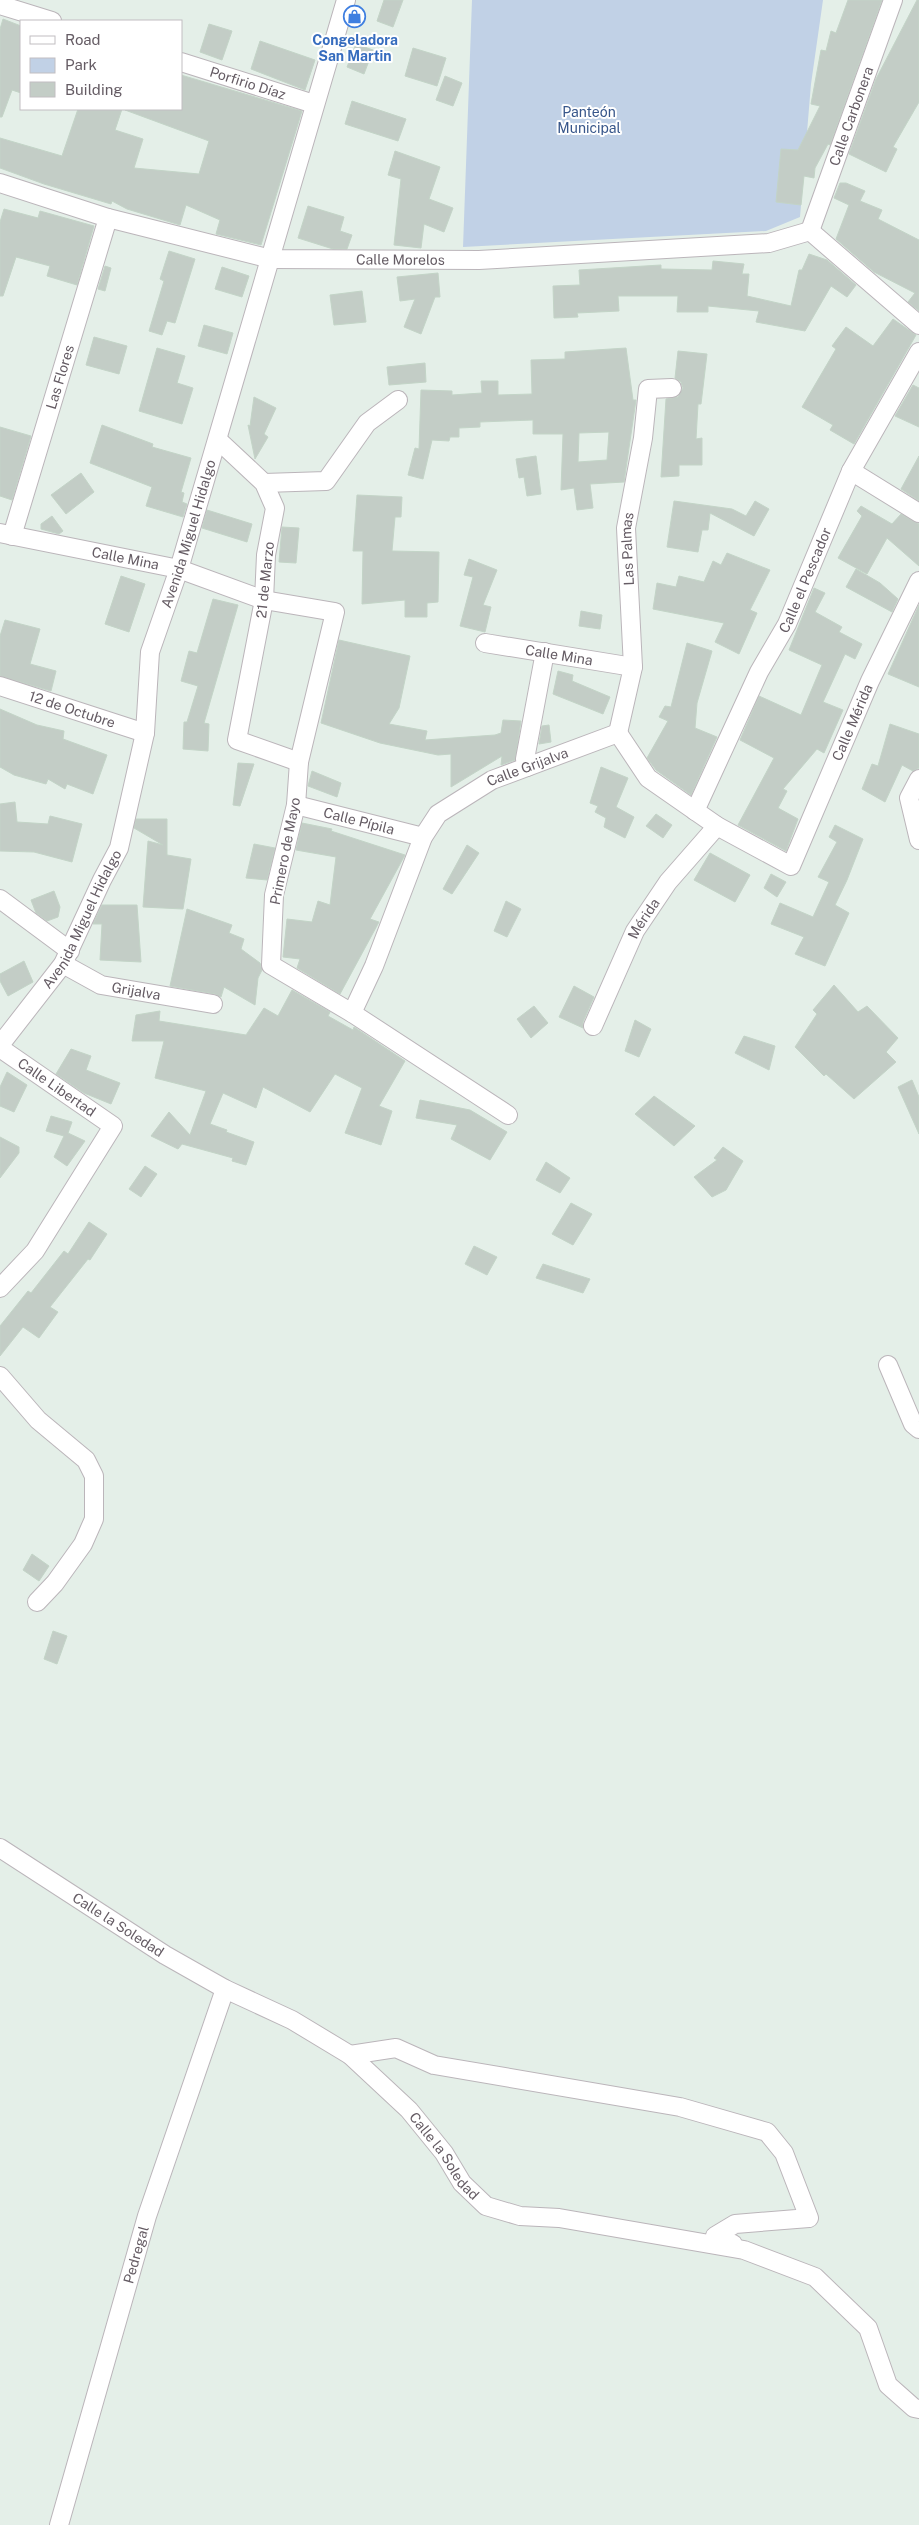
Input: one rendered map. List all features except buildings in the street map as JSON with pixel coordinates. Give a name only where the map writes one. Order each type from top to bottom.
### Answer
[{"type":"street","name":"Avenida Miguel Hidalgo","points":[[0,1047],[67,957],[102,880],[119,848],[145,733],[150,652],[179,569],[218,440],[314,104],[346,0]]},
{"type":"street","name":"Calle Carbonera","points":[[810,231],[893,0]]},
{"type":"street","points":[[0,5],[49,20]]},
{"type":"street","name":"Porfirio Díaz","points":[[182,62],[314,104]]},
{"type":"street","name":"Calle Morelos","points":[[0,183],[108,218],[271,259],[489,260],[769,243],[810,231]]},
{"type":"street","name":"Las Flores","points":[[6,534],[108,218]]},
{"type":"street","points":[[810,231],[919,325]]},
{"type":"street","name":"Calle el Pescador","points":[[695,811],[759,672],[787,624],[851,471],[919,352]]},
{"type":"street","name":"Las Palmas","points":[[618,733],[633,667],[626,528],[643,438],[648,389],[672,388]]},
{"type":"street","points":[[264,484],[326,482],[368,423],[398,400]]},
{"type":"street","name":"21 de Marzo","points":[[218,440],[264,484],[275,508],[266,555],[264,600],[237,740],[299,762]]},
{"type":"street","points":[[851,471],[919,513]]},
{"type":"street","name":"Calle Mina","points":[[6,534],[179,569],[264,600],[334,612]]},
{"type":"street","name":"Calle Mérida","points":[[717,826],[791,866],[870,681],[919,581]]},
{"type":"street","name":"Primero de Mayo","points":[[334,612],[299,762],[296,805],[274,895],[271,965],[352,1014],[508,1115]]},
{"type":"street","name":"Calle Mina","points":[[485,643],[633,667]]},
{"type":"street","points":[[527,767],[525,759],[545,652]]},
{"type":"street","name":"12 de Octubre","points":[[0,686],[145,733]]},
{"type":"street","points":[[618,733],[648,778],[717,826]]},
{"type":"street","name":"Calle Grijalva","points":[[352,1014],[374,966],[423,837],[438,814],[492,780],[618,733]]},
{"type":"street","points":[[919,779],[909,798],[919,840]]},
{"type":"street","name":"Calle Pípila","points":[[296,805],[423,837]]},
{"type":"street","name":"Mérida","points":[[593,1026],[635,931],[668,882],[717,826]]},
{"type":"street","name":"Grijalva","points":[[0,899],[101,986],[212,1004]]},
{"type":"street","name":"Calle Libertad","points":[[0,1047],[113,1126],[35,1251],[0,1288]]},
{"type":"street","points":[[888,1365],[913,1424],[919,1429]]},
{"type":"street","points":[[0,1376],[38,1420],[86,1460],[94,1476],[94,1519],[83,1544],[55,1582],[37,1602]]},
{"type":"street","name":"Calle la Soledad","points":[[0,1848],[164,1955],[225,1989],[292,2020],[350,2055],[409,2110],[444,2153],[462,2183],[486,2206],[520,2216],[560,2218],[744,2250],[815,2277],[868,2328],[888,2385],[914,2408],[919,2409]]},
{"type":"street","name":"Pedregal","points":[[59,2525],[147,2216],[225,1989]]},
{"type":"street","points":[[350,2055],[396,2048],[434,2064],[680,2107],[768,2132],[784,2153],[809,2218],[735,2224],[721,2230],[715,2236],[744,2250]]},
{"type":"green space","name":"Panteón Municipal","points":[[472,0],[823,0],[811,84],[800,217],[766,231],[463,247]]},
{"type":"place","name":"Congeladora San Martin","points":[[355,17]]}]
